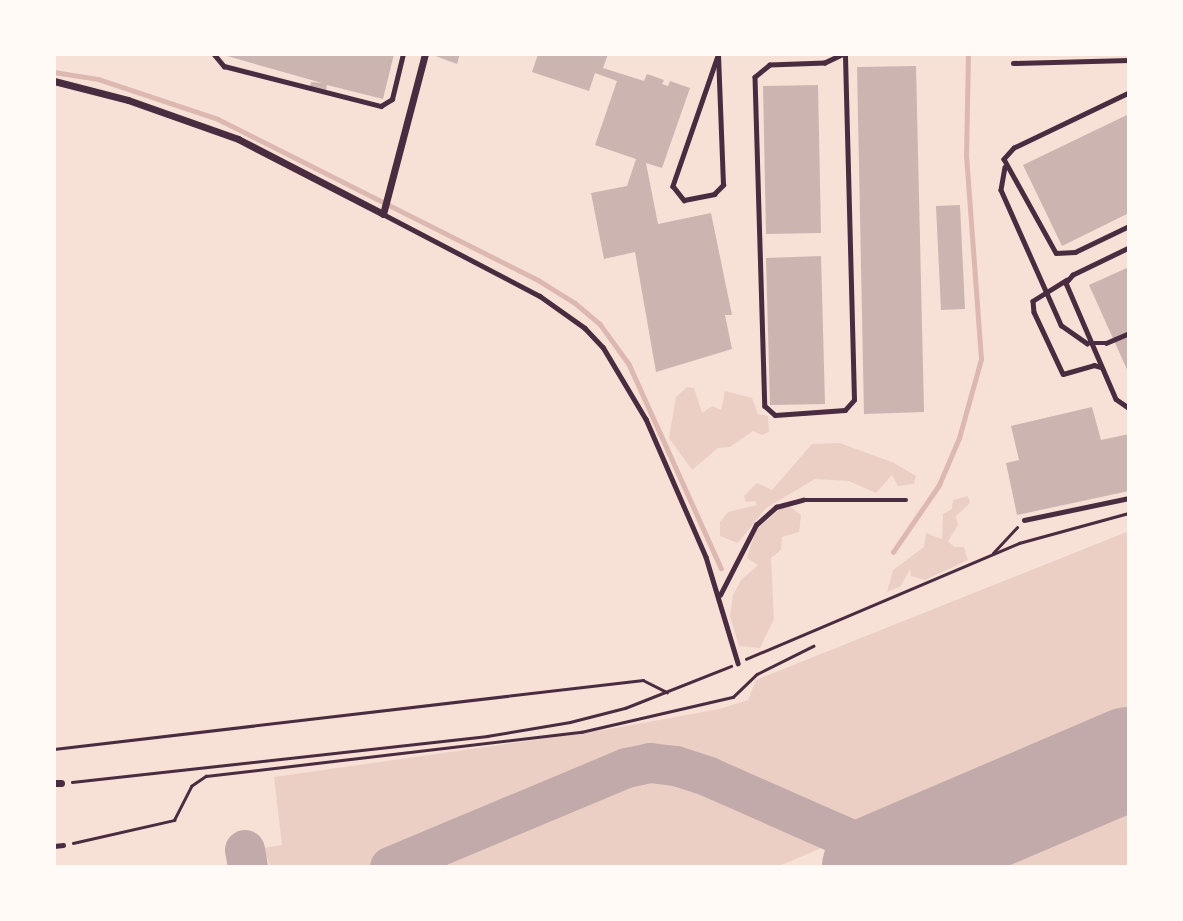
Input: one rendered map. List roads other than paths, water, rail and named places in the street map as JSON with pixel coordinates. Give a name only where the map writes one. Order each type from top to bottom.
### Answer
[{"type":"street","points":[[54,81],[140,104],[238,139],[383,214],[425,54]]},
{"type":"lane","points":[[214,54],[224,66],[381,106],[392,99],[402,54]]},
{"type":"lane","points":[[845,54],[854,400],[845,410],[775,415],[765,406],[755,77],[770,65],[825,63],[845,54]]},
{"type":"lane","points":[[718,55],[723,185],[714,194],[684,200],[675,194],[673,186],[718,55]]},
{"type":"lane","points":[[1013,63],[1129,60]]},
{"type":"lane","points":[[1129,93],[1014,148],[1005,155],[1001,190],[1065,329],[1083,342],[1106,343],[1129,332]]},
{"type":"lane","points":[[1005,166],[1056,253],[1074,252],[1129,226]]},
{"type":"lane","points":[[383,214],[540,296],[585,328],[603,348],[646,419],[720,596],[738,663]]},
{"type":"lane","points":[[1101,367],[1094,365],[1063,374],[1034,312],[1033,301],[1068,279],[1129,248]]},
{"type":"lane","points":[[1068,279],[1066,288],[1116,399],[1129,408]]},
{"type":"lane","points":[[1024,520],[1129,498]]},
{"type":"lane","points":[[720,596],[756,525],[776,507],[803,500],[906,500]]},
{"type":"lane","points":[[54,846],[63,845]]},
{"type":"waterway","points":[[893,552],[939,485],[959,438],[981,359],[966,157],[968,54]]},
{"type":"waterway","points":[[54,72],[98,79],[218,119],[538,280],[575,303],[600,324],[629,364],[721,568]]}]
